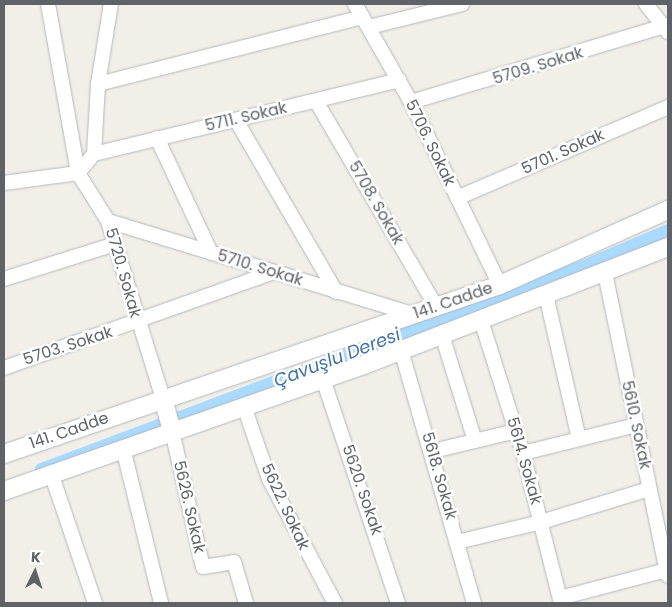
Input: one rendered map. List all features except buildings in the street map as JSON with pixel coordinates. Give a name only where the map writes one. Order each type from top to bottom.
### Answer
[{"type":"street","name":"5720. Sokak","points":[[48,4],[78,173],[108,221],[163,399]]},
{"type":"street","points":[[4,183],[78,173],[94,154],[98,84],[111,4]]},
{"type":"street","name":"5706. Sokak","points":[[355,4],[399,80],[500,285]]},
{"type":"street","points":[[98,84],[366,22],[462,4]]},
{"type":"street","points":[[646,4],[667,28]]},
{"type":"street","name":"5709. Sokak","points":[[410,102],[667,28]]},
{"type":"street","name":"5711. Sokak","points":[[94,154],[399,80]]},
{"type":"street","name":"5708. Sokak","points":[[316,101],[436,306]]},
{"type":"street","name":"5701. Sokak","points":[[458,198],[668,107]]},
{"type":"street","points":[[236,120],[336,292]]},
{"type":"street","points":[[156,138],[211,253]]},
{"type":"street","name":"141. Cadde","points":[[4,451],[500,285],[668,210]]},
{"type":"street","name":"5710. Sokak","points":[[108,221],[413,314]]},
{"type":"street","points":[[4,279],[115,244]]},
{"type":"street","name":"141. Cadde","points":[[4,491],[323,379],[605,273],[668,247]]},
{"type":"street","name":"5703. Sokak","points":[[4,368],[138,323],[272,272]]},
{"type":"street","name":"5610. Sokak","points":[[605,273],[668,573]]},
{"type":"street","points":[[500,285],[505,310]]},
{"type":"street","points":[[546,295],[579,439]]},
{"type":"street","name":"5614. Sokak","points":[[481,320],[523,453],[560,600]]},
{"type":"street","points":[[442,335],[476,441]]},
{"type":"street","name":"5618. Sokak","points":[[401,350],[433,451],[474,603]]},
{"type":"street","name":"5620. Sokak","points":[[323,379],[398,603]]},
{"type":"street","points":[[163,399],[172,431]]},
{"type":"street","name":"5622. Sokak","points":[[244,406],[269,479],[335,603]]},
{"type":"street","points":[[523,453],[636,425]]},
{"type":"street","name":"5626. Sokak","points":[[172,431],[203,567],[234,562],[246,603]]},
{"type":"street","points":[[433,451],[516,431]]},
{"type":"street","points":[[122,448],[161,603]]},
{"type":"street","points":[[51,473],[95,603]]},
{"type":"street","points":[[457,542],[541,522],[649,489]]},
{"type":"street","points":[[560,600],[668,573]]},
{"type":"waterway","name":"Çavuşlu Deresi","points":[[41,469],[588,264],[668,230]]}]
